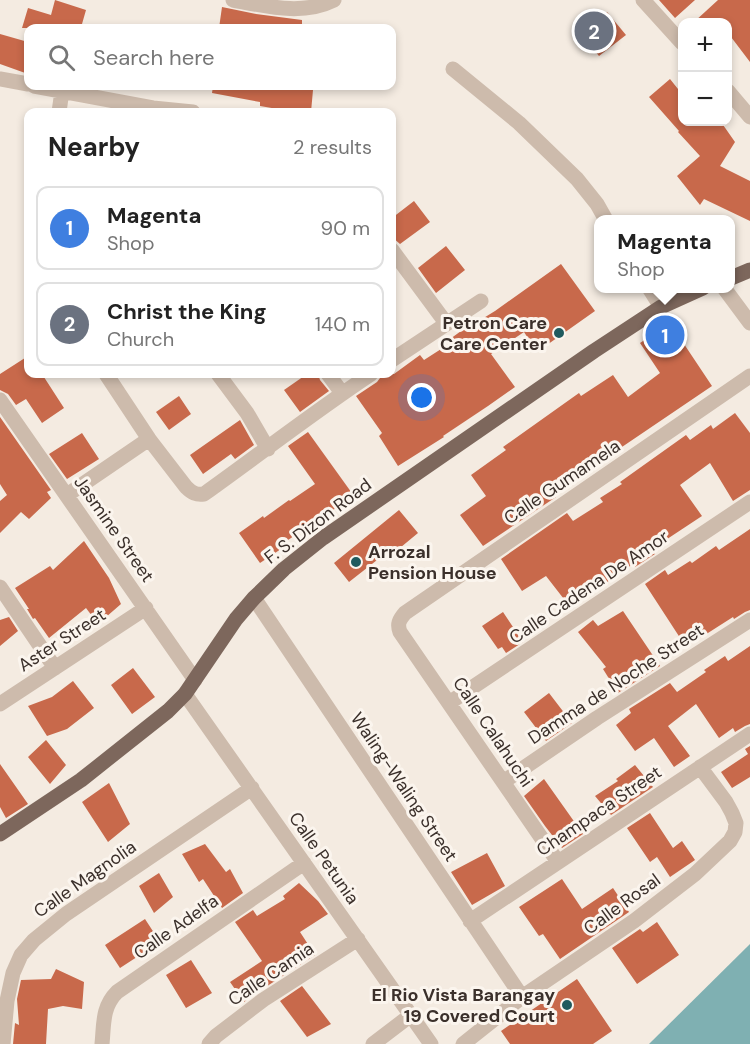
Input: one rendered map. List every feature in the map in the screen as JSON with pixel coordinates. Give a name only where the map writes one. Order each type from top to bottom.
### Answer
[{"type":"main road","points":[[735,276],[750,270]]},
{"type":"main road","name":"F. S. Dizon Road","points":[[0,834],[81,780],[168,711],[195,681],[236,619],[254,598],[284,569],[323,538],[584,358],[661,307],[692,293]]},
{"type":"street","points":[[232,0],[274,8],[294,9],[311,8],[334,0]]},
{"type":"street","points":[[643,0],[678,39]]},
{"type":"street","points":[[453,69],[519,123],[569,171],[604,215]]},
{"type":"street","points":[[0,79],[24,83]]},
{"type":"street","points":[[56,90],[143,108]]},
{"type":"street","points":[[60,108],[62,91]]},
{"type":"street","points":[[732,97],[750,117]]},
{"type":"street","points":[[396,255],[447,323]]},
{"type":"street","points":[[652,293],[661,307]]},
{"type":"street","points":[[728,293],[750,323]]},
{"type":"street","points":[[396,357],[481,301]]},
{"type":"street","name":"Calle Gumamela","points":[[398,622],[405,614],[750,376]]},
{"type":"street","points":[[109,378],[150,439],[192,493],[198,494],[204,494],[365,378]]},
{"type":"street","points":[[221,378],[247,414],[268,449]]},
{"type":"street","points":[[331,378],[342,393]]},
{"type":"street","name":"Jasmine Street","points":[[0,400],[195,681]]},
{"type":"street","points":[[67,495],[150,439]]},
{"type":"street","name":"Calle Cadena De Amor","points":[[449,703],[750,502]]},
{"type":"street","points":[[2,592],[55,668]]},
{"type":"street","name":"Waling-Waling Street","points":[[254,598],[522,997]]},
{"type":"street","name":"Aster Street","points":[[0,704],[146,608]]},
{"type":"street","name":"Damma de Noche Street","points":[[503,782],[597,718],[750,620]]},
{"type":"street","name":"Calle Calahuchi","points":[[398,622],[400,632],[558,862]]},
{"type":"street","name":"Calle Petunia","points":[[185,694],[431,1044]]},
{"type":"street","name":"Champaca Street","points":[[470,921],[750,734]]},
{"type":"street","name":"Calle Rosal","points":[[464,1044],[522,997],[634,921],[695,874],[730,841],[735,832],[736,823],[732,813],[700,767]]},
{"type":"street","name":"Calle Magnolia","points":[[3,1044],[7,1001],[13,973],[21,955],[34,940],[66,914],[252,788]]},
{"type":"street","name":"Calle Adelfa","points":[[102,1044],[106,1008],[110,999],[117,992],[304,863]]},
{"type":"street","name":"Calle Camia","points":[[208,1044],[263,1000],[358,939]]},
{"type":"street","points":[[373,1044],[411,1015]]},
{"type":"water","points":[[750,944],[750,1044],[649,1044]]},
{"type":"building","points":[[55,0],[86,10],[82,24],[24,24],[22,28],[28,8],[51,15]]},
{"type":"building","points":[[659,0],[695,0],[675,18]]},
{"type":"building","points":[[718,0],[750,0],[750,62],[732,38],[732,18],[698,18]]},
{"type":"building","points":[[222,7],[302,20],[302,24],[220,24]]},
{"type":"building","points":[[607,12],[626,35],[599,56],[581,34]]},
{"type":"building","points":[[0,34],[24,41],[24,73],[0,64]]},
{"type":"building","points":[[670,79],[678,89],[678,126],[724,126],[735,142],[720,166],[750,181],[750,221],[704,199],[700,205],[677,176],[700,156],[649,97]]},
{"type":"building","points":[[212,90],[313,90],[311,108],[272,108],[260,106],[260,102],[212,93]]},
{"type":"building","points":[[414,201],[430,222],[400,244],[396,240],[396,215]]},
{"type":"building","points":[[446,246],[465,270],[436,293],[418,268]]},
{"type":"building","points":[[561,264],[595,311],[537,352],[524,332],[491,354],[515,387],[398,466],[379,436],[382,433],[356,396],[380,378],[396,378],[396,373],[420,355],[424,360],[452,342],[450,339],[468,326],[495,311]]},
{"type":"building","points":[[670,323],[712,386],[554,493],[556,497],[483,546],[460,515],[486,496],[471,475],[506,450],[503,447],[579,393],[581,396],[613,375],[628,397],[660,373],[640,343]]},
{"type":"building","points":[[24,359],[24,378],[45,378],[64,408],[42,423],[26,399],[16,405],[8,394],[0,390],[0,374]]},
{"type":"building","points":[[301,378],[319,378],[329,391],[300,412],[284,390]]},
{"type":"building","points":[[179,396],[191,414],[169,430],[156,412]]},
{"type":"building","points":[[735,413],[750,433],[750,490],[733,501],[710,463],[680,485],[702,516],[652,549],[655,554],[635,567],[633,564],[593,592],[589,586],[567,603],[546,576],[522,591],[501,559],[567,513],[573,521],[603,502],[600,498],[686,435],[690,440],[711,425],[713,429]]},
{"type":"building","points":[[0,417],[51,490],[47,492],[51,498],[29,519],[21,512],[0,533],[0,501],[7,495],[0,484]]},
{"type":"building","points":[[240,420],[254,445],[235,459],[231,454],[203,474],[190,455]]},
{"type":"building","points":[[308,432],[354,496],[282,544],[284,547],[260,563],[239,533],[315,484],[288,446]]},
{"type":"building","points":[[82,433],[99,459],[67,479],[49,454]]},
{"type":"building","points":[[399,510],[418,533],[389,557],[386,553],[349,582],[334,563]]},
{"type":"building","points":[[750,529],[750,610],[734,619],[733,617],[686,647],[645,584],[665,570],[668,575],[690,561],[692,563],[716,546],[719,550]]},
{"type":"building","points":[[84,541],[109,578],[121,604],[98,624],[86,608],[49,638],[35,618],[33,619],[15,588],[50,566],[53,570]]},
{"type":"building","points":[[623,611],[660,666],[618,693],[603,669],[606,667],[578,632],[593,620],[598,626]]},
{"type":"building","points":[[503,612],[523,642],[506,653],[502,647],[498,649],[482,626]]},
{"type":"building","points":[[9,617],[18,631],[0,646],[0,620]]},
{"type":"building","points":[[750,646],[750,724],[735,732],[733,728],[719,738],[696,704],[668,726],[690,756],[674,767],[654,738],[635,751],[616,725],[631,713],[629,709],[670,683],[677,692],[725,656],[728,661]]},
{"type":"building","points":[[133,668],[155,697],[132,714],[111,685]]},
{"type":"building","points":[[73,681],[94,708],[67,729],[47,736],[28,706],[52,697]]},
{"type":"building","points":[[549,693],[572,723],[546,741],[524,712]]},
{"type":"building","points":[[46,740],[66,765],[50,784],[28,757]]},
{"type":"building","points":[[750,746],[750,777],[732,788],[721,772],[748,754],[745,749]]},
{"type":"building","points":[[0,764],[28,804],[6,818],[0,807]]},
{"type":"building","points":[[635,765],[653,787],[611,815],[595,796],[618,781],[616,779]]},
{"type":"building","points":[[544,779],[583,834],[562,848],[524,796]]},
{"type":"building","points":[[109,783],[130,824],[108,842],[82,802]]},
{"type":"building","points":[[650,813],[673,848],[682,841],[695,860],[670,877],[657,857],[650,862],[627,828]]},
{"type":"building","points":[[205,844],[226,872],[230,869],[243,893],[222,908],[203,879],[199,882],[182,854]]},
{"type":"building","points":[[487,853],[505,886],[472,905],[451,872]]},
{"type":"building","points":[[159,873],[173,897],[154,913],[139,886]]},
{"type":"building","points":[[562,879],[582,909],[613,888],[629,912],[560,959],[543,934],[539,936],[519,907]]},
{"type":"building","points":[[299,883],[328,914],[300,932],[315,955],[244,1002],[230,982],[262,961],[235,922],[253,910],[257,916],[285,899],[283,896]]},
{"type":"building","points":[[145,919],[160,942],[120,968],[105,945]]},
{"type":"building","points":[[657,922],[679,955],[637,984],[612,948],[640,929],[643,932]]},
{"type":"building","points":[[191,960],[212,993],[186,1008],[166,975]]},
{"type":"building","points":[[56,969],[84,982],[82,1009],[63,1006],[48,1009],[46,1044],[13,1044],[15,1023],[19,1025],[17,999],[21,980],[51,979]]},
{"type":"building","name":"El Rio Vista Barangay 19 Covered Court","points":[[577,979],[612,1031],[593,1044],[510,1044],[501,1031]]},
{"type":"building","points":[[302,986],[331,1024],[307,1037],[280,1001]]},
{"type":"place","name":"Christ the King","points":[[594,31]]},
{"type":"place","name":"Petron Care Care Center","points":[[559,333]]},
{"type":"place","name":"Magenta","points":[[665,335]]},
{"type":"place","name":"Arrozal Pension House","points":[[356,562]]},
{"type":"place","name":"El Rio Vista Barangay 19 Covered Court","points":[[567,1005]]}]
